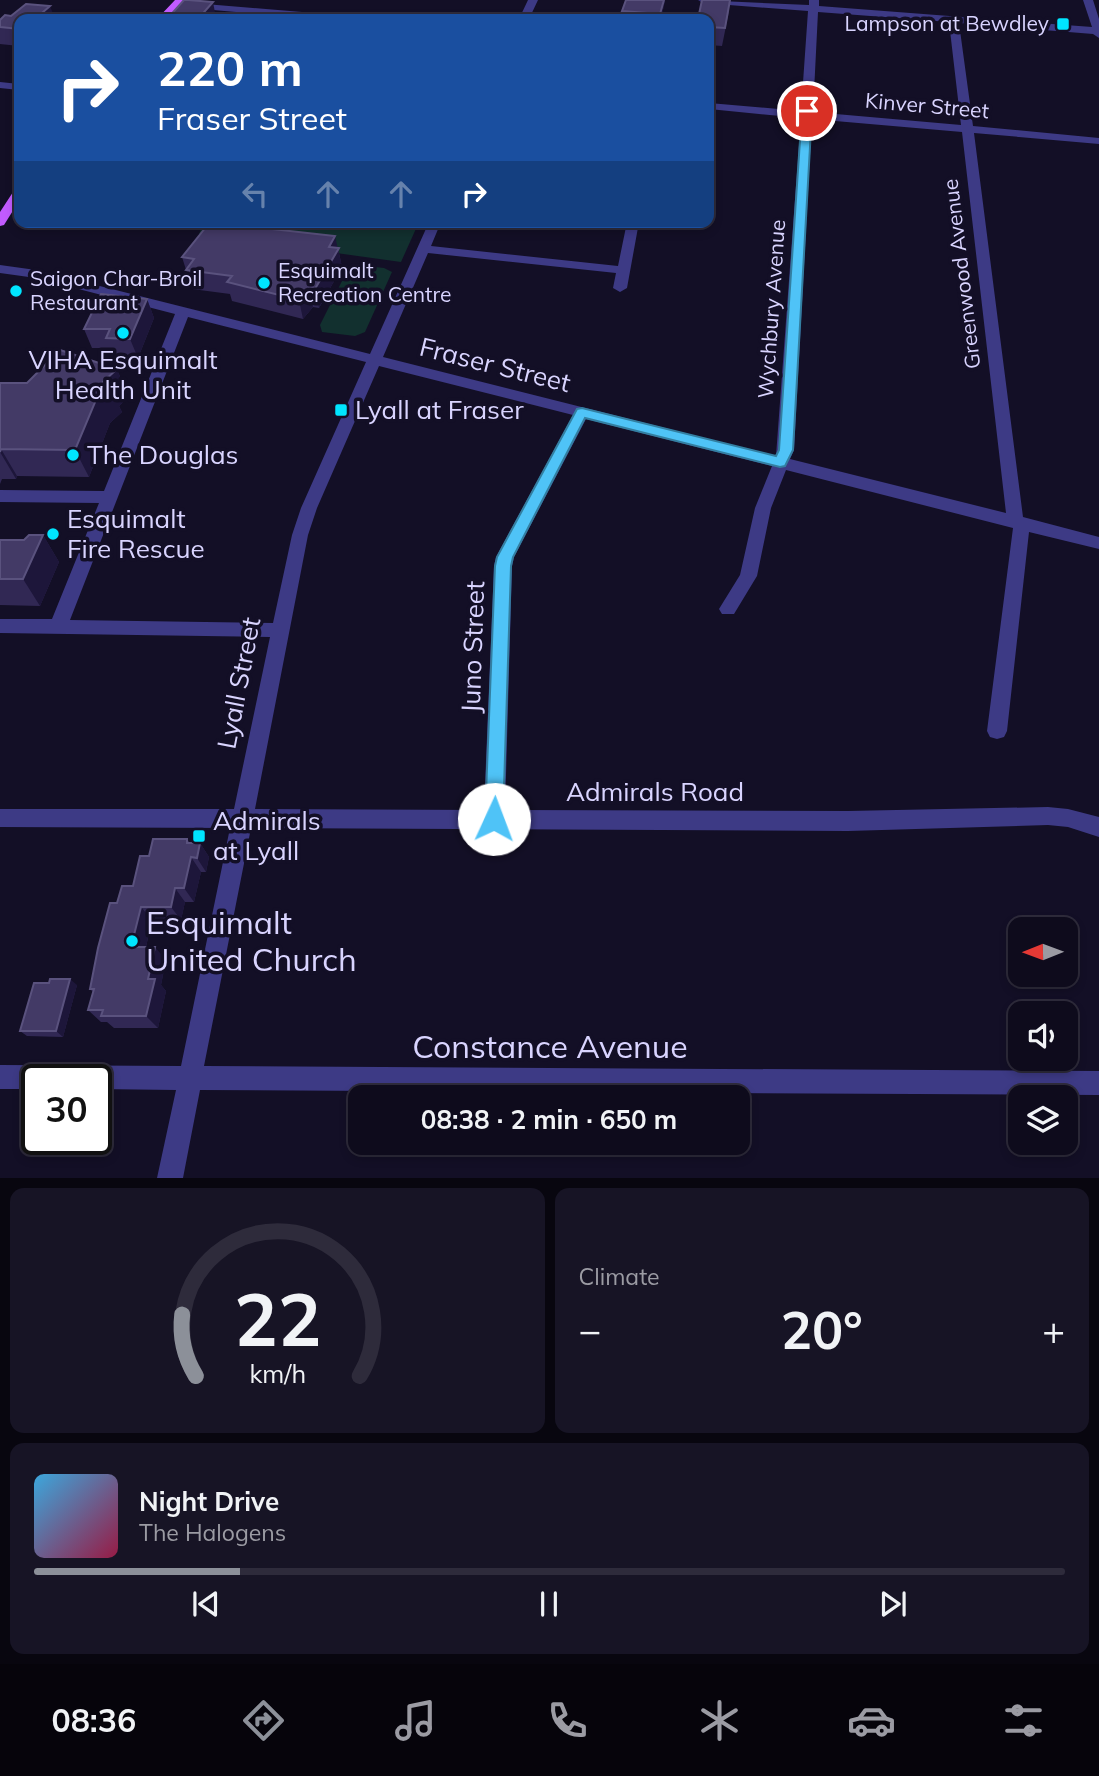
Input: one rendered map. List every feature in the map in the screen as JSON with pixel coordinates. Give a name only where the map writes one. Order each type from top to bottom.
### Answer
[{"type":"main road","points":[[0,222],[14,199]]},
{"type":"street","points":[[703,0],[814,4],[1099,33],[1088,0]]},
{"type":"street","points":[[178,2],[299,14]]},
{"type":"street","name":"Wychbury Avenue","points":[[728,609],[748,576],[764,508],[786,450],[814,4]]},
{"type":"street","name":"Greenwood Avenue","points":[[954,20],[1018,523],[997,731]]},
{"type":"street","name":"Kinver Street","points":[[714,106],[1099,141]]},
{"type":"street","name":"Lyall Street","points":[[170,1178],[300,535],[309,508],[432,228]]},
{"type":"street","points":[[620,288],[632,228]]},
{"type":"street","points":[[423,248],[622,270]]},
{"type":"street","name":"Fraser Street","points":[[0,269],[20,271],[1099,543]]},
{"type":"street","points":[[58,627],[183,312]]},
{"type":"street","name":"Juno Street","points":[[494,819],[503,566],[505,557],[582,412]]},
{"type":"street","points":[[0,496],[109,497]]},
{"type":"street","points":[[0,626],[280,630]]},
{"type":"street","name":"Admirals Road","points":[[0,818],[848,821],[1048,816],[1068,818],[1099,827]]},
{"type":"street","name":"Constance Avenue","points":[[0,1077],[1099,1083]]},
{"type":"green space","points":[[202,228],[416,228],[401,262],[199,234]]},
{"type":"green space","points":[[358,265],[384,268],[392,272],[365,332],[355,336],[322,332],[320,325],[347,271]]},
{"type":"building","points":[[184,0],[213,2],[202,14],[171,14]]},
{"type":"building","points":[[626,0],[664,0],[660,14],[622,11]]},
{"type":"building","points":[[702,0],[730,0],[725,28],[714,27],[714,14],[699,14]]},
{"type":"building","points":[[26,4],[50,6],[41,14],[14,14],[14,28],[0,27],[0,20],[5,15],[11,16]]},
{"type":"building","name":"Esquimalt Recreation Centre","points":[[205,228],[264,228],[335,236],[329,247],[339,248],[315,289],[309,288],[299,300],[227,282],[232,276],[186,270],[194,259],[182,257]]},
{"type":"building","points":[[101,294],[147,299],[130,339],[106,338],[110,329],[84,329]]},
{"type":"building","points":[[60,350],[117,369],[103,382],[110,384],[98,395],[75,450],[1,449],[0,452],[0,383],[27,383]]},
{"type":"building","points":[[29,535],[43,535],[23,579],[0,579],[0,540],[24,540]]},
{"type":"building","points":[[153,839],[187,839],[187,843],[200,843],[197,858],[191,857],[184,888],[175,888],[171,907],[141,907],[131,947],[155,947],[148,979],[155,979],[146,1016],[101,1016],[103,1010],[88,1010],[94,989],[90,989],[98,948],[110,903],[117,903],[122,886],[133,886],[140,856],[149,856]]},
{"type":"building","points":[[50,979],[70,979],[56,1031],[20,1031],[34,983],[49,983]]},
{"type":"place","name":"Lampson at Bewdley","points":[[1063,24]]},
{"type":"place","name":"Esquimalt Recreation Centre","points":[[264,283]]},
{"type":"place","name":"Saigon Char-Broil Restaurant","points":[[16,291]]},
{"type":"place","name":"VIHA Esquimalt Health Unit","points":[[123,333]]},
{"type":"place","name":"Lyall at Fraser","points":[[341,410]]},
{"type":"place","name":"The Douglas","points":[[73,455]]},
{"type":"place","name":"Esquimalt Fire Rescue","points":[[53,534]]},
{"type":"place","name":"Admirals at Lyall","points":[[199,836]]},
{"type":"place","name":"Esquimalt United Church","points":[[132,941]]},
{"type":"route","points":[[494,819],[503,566],[505,557],[582,412],[780,462],[786,450],[807,111]]}]
